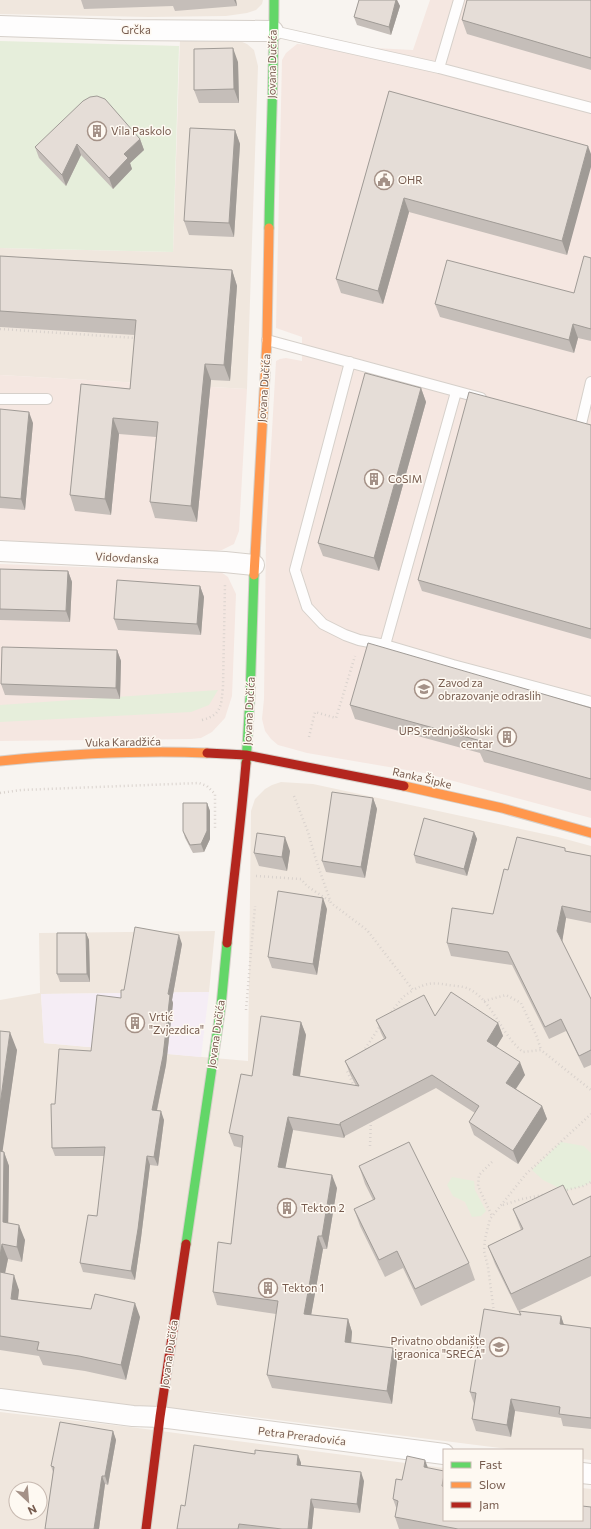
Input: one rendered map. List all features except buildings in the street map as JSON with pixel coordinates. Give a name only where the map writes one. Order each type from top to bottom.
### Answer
[{"type":"street","name":"Jovana Dučića","points":[[146,1529],[160,1418],[221,1006],[232,889],[242,814],[250,698],[254,565],[266,340],[271,111],[274,61],[274,0]]},
{"type":"street","name":"Grčka","points":[[0,26],[121,30],[273,32]]},
{"type":"street","name":"Vidovdanska","points":[[0,551],[225,562],[254,565]]},
{"type":"street","name":"Vuka Karadžića","points":[[0,761],[50,756],[115,753],[200,753],[246,755]]},
{"type":"street","name":"Ranka Šipke","points":[[246,755],[390,783],[502,808],[591,833]]},
{"type":"street","points":[[0,1399],[160,1418]]},
{"type":"street","name":"Petra Preradovića","points":[[160,1418],[443,1454]]},
{"type":"lane","points":[[439,68],[460,0]]},
{"type":"lane","points":[[273,32],[439,68],[591,108]]},
{"type":"lane","points":[[266,340],[492,401]]},
{"type":"lane","points":[[350,362],[295,570],[307,607],[323,624],[359,640],[385,645],[591,702]]},
{"type":"lane","points":[[591,382],[577,423],[591,427]]},
{"type":"lane","points":[[385,645],[456,392]]},
{"type":"lane","points":[[0,399],[47,399]]},
{"type":"path","points":[[0,328],[142,338]]},
{"type":"path","points":[[202,720],[214,716],[218,711],[221,701],[223,687],[225,579]]},
{"type":"path","points":[[309,737],[315,712],[336,718],[359,640]]},
{"type":"path","points":[[0,793],[21,790],[199,783],[212,789],[215,794],[214,805]]},
{"type":"path","points":[[294,796],[308,832],[331,903]]},
{"type":"path","points":[[256,876],[301,879],[307,886],[367,930],[413,990]]},
{"type":"path","points":[[385,1019],[403,997],[426,983],[469,988],[484,1001],[514,1045],[523,1052],[541,1050]]},
{"type":"path","points":[[484,1001],[506,995],[521,1003],[537,1037],[541,1050],[591,1090]]},
{"type":"path","points":[[362,1054],[381,1025]]},
{"type":"path","points":[[354,1065],[347,1071],[356,1090]]},
{"type":"path","points":[[494,1312],[488,1267],[484,1251],[485,1239],[492,1216],[526,1174],[591,1114]]},
{"type":"path","points":[[369,1115],[372,1121],[370,1146]]},
{"type":"path","points":[[492,1162],[479,1175],[478,1186],[492,1216]]},
{"type":"path","points":[[558,1192],[583,1186],[591,1182]]},
{"type":"path","points":[[502,1205],[522,1199],[550,1194]]},
{"type":"shaded area","points":[[0,0],[263,0],[262,4],[256,10],[247,13],[226,16],[149,17],[0,14]]},
{"type":"shaded area","points":[[430,0],[591,0],[591,818],[424,773],[307,753],[278,745],[265,731],[262,719],[264,699],[266,536],[276,361],[286,358],[302,361],[302,337],[276,328],[282,60],[286,53],[297,44],[413,50]]},
{"type":"shaded area","points":[[180,39],[240,41],[247,44],[254,50],[258,66],[247,389],[0,375],[0,248],[173,252]]},
{"type":"shaded area","points":[[0,375],[247,389],[239,531],[234,544],[222,550],[211,552],[0,543]]},
{"type":"shaded area","points":[[0,564],[221,572],[228,577],[236,594],[232,696],[225,718],[212,732],[201,738],[0,741]]},
{"type":"shaded area","points":[[281,782],[313,784],[558,837],[591,846],[591,1460],[583,1459],[583,1449],[508,1449],[207,1411],[126,1407],[0,1389],[0,1000],[40,993],[39,933],[215,931],[209,992],[41,994],[44,1043],[248,1061],[251,811],[255,799],[265,789]]},
{"type":"shaded area","points":[[209,992],[201,1057],[44,1043],[41,994]]},
{"type":"shaded area","points":[[0,1412],[130,1427],[443,1468],[443,1521],[583,1521],[583,1488],[591,1489],[591,1529],[0,1529]]},
{"type":"green space","points":[[0,41],[179,46],[173,252],[0,248]]},
{"type":"green space","points":[[218,690],[209,705],[191,712],[0,722],[0,705]]},
{"type":"green space","points":[[561,1142],[584,1146],[591,1153],[591,1182],[565,1191],[543,1180],[532,1170]]},
{"type":"green space","points":[[452,1177],[474,1181],[475,1190],[486,1211],[481,1216],[472,1217],[465,1202],[453,1196],[447,1185]]},
{"type":"traffic: fast","points":[[269,228],[274,0]]},
{"type":"traffic: fast","points":[[246,763],[250,698],[254,575]]},
{"type":"traffic: fast","points":[[186,1244],[221,1006],[227,943]]},
{"type":"traffic: slow","points":[[254,575],[267,340],[269,228]]},
{"type":"traffic: slow","points":[[0,761],[104,753],[207,753]]},
{"type":"traffic: slow","points":[[404,786],[502,808],[591,833]]},
{"type":"traffic: jam","points":[[207,753],[246,755],[404,786]]},
{"type":"traffic: jam","points":[[227,943],[246,763]]},
{"type":"traffic: jam","points":[[146,1529],[160,1417],[186,1244]]},
{"type":"place","name":"Vila Paskolo","points":[[97,131]]},
{"type":"place","name":"OHR","points":[[384,180]]},
{"type":"place","name":"CoSIM","points":[[374,479]]},
{"type":"place","name":"Zavod za obrazovanje odraslih","points":[[424,689]]},
{"type":"place","name":"UPS srednjoškolski centar","points":[[507,737]]},
{"type":"place","name":"Vrtić \"Zvjezdica\"","points":[[135,1023]]},
{"type":"place","name":"Tekton 2","points":[[287,1208]]},
{"type":"place","name":"Tekton 1","points":[[268,1288]]},
{"type":"place","name":"Privatno obdanište igraonica \"SREĆA\"","points":[[499,1347]]}]
